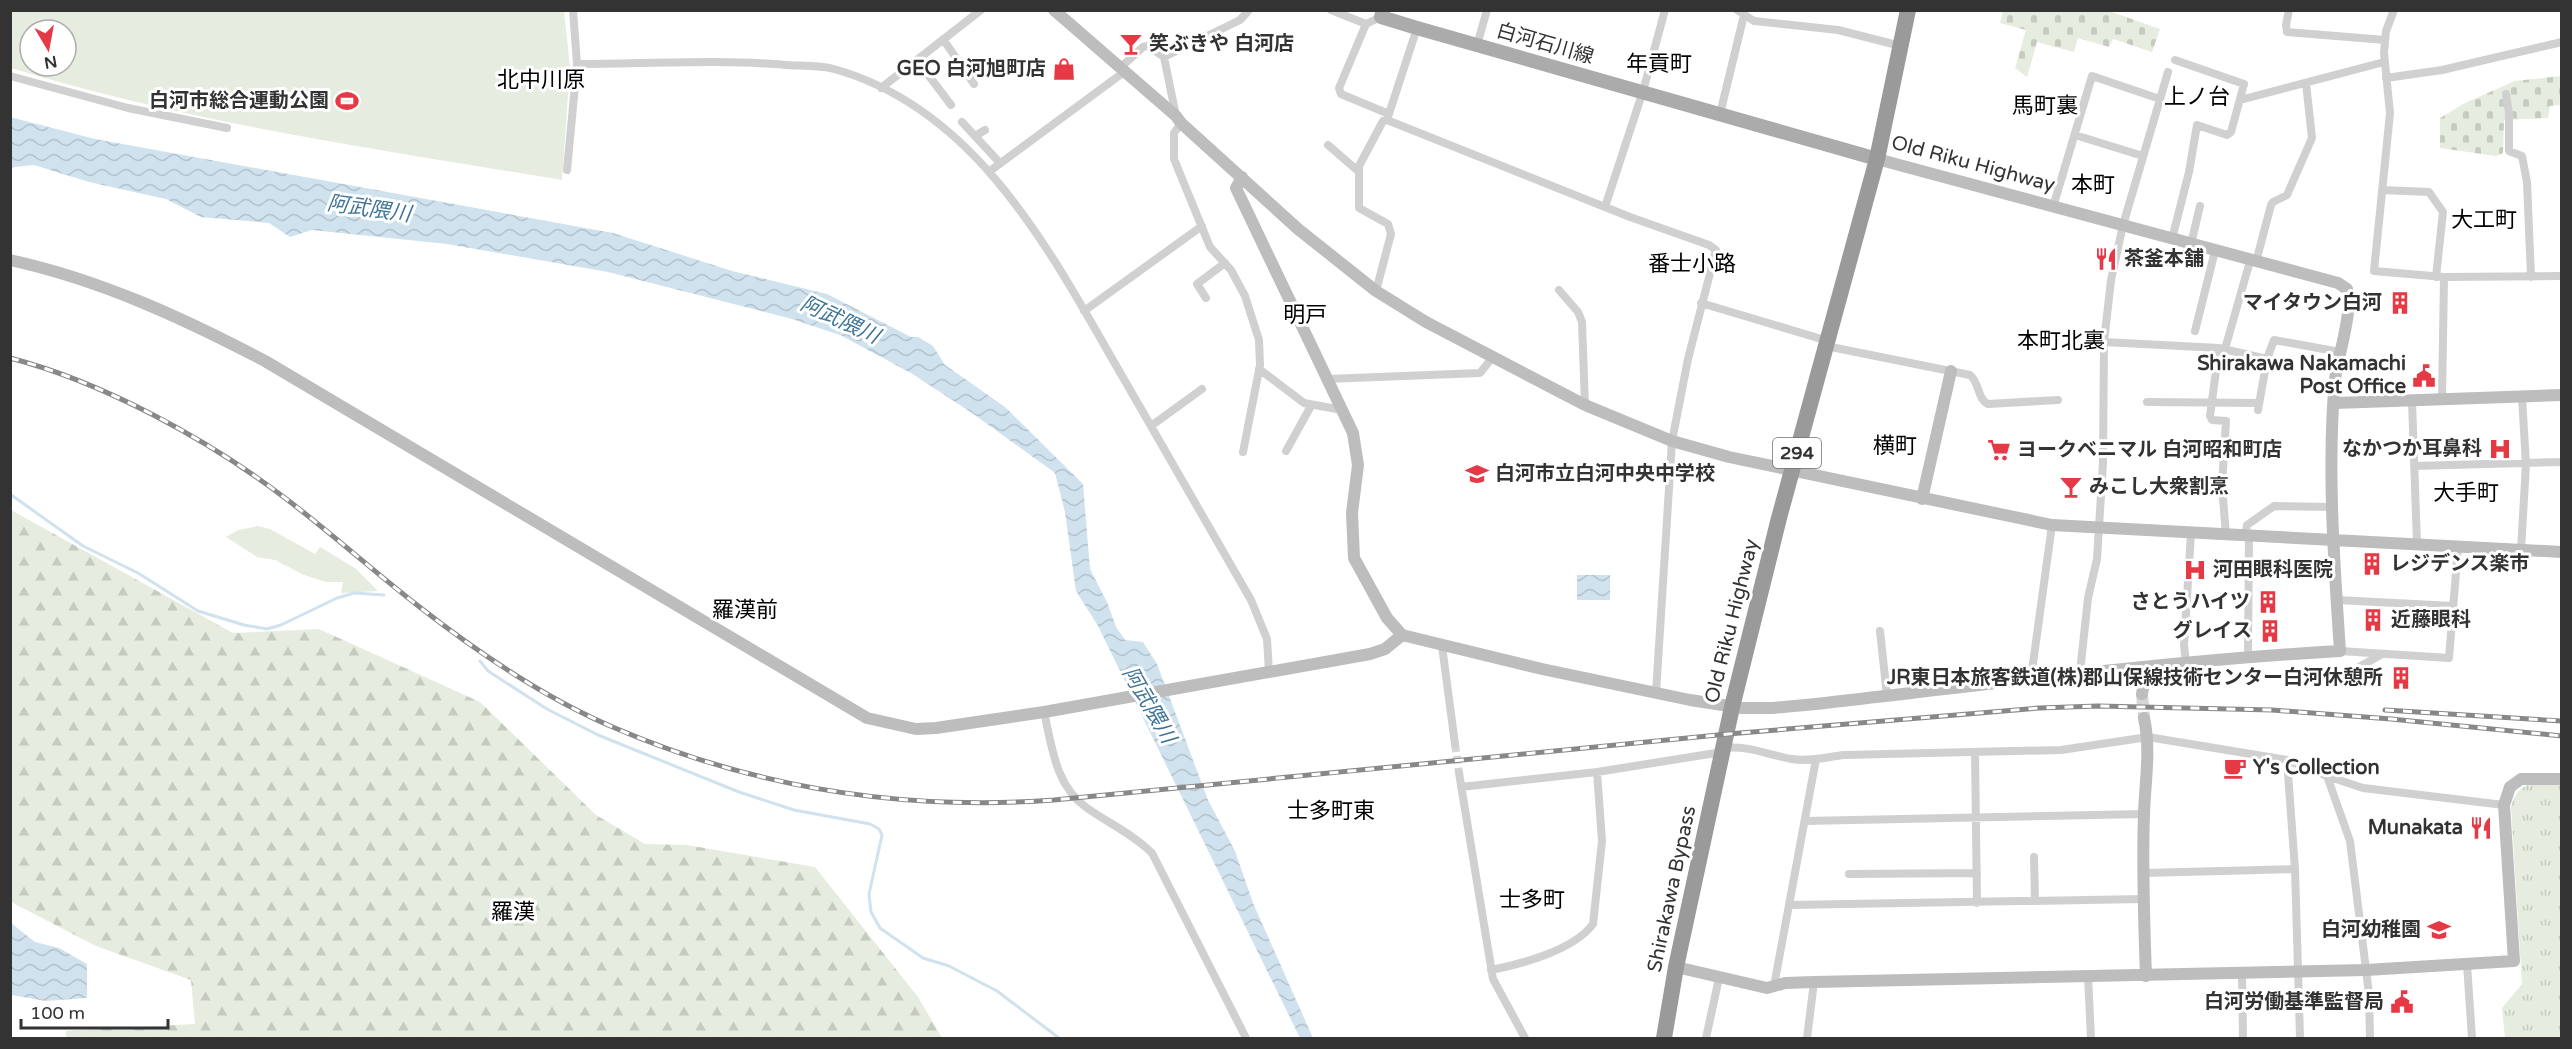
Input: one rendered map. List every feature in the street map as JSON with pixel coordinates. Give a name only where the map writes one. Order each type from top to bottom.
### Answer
[{"type":"highway","name":"294","points":[[1877,159],[1908,10]]},
{"type":"highway","name":"Old Riku Highway","points":[[1723,750],[1792,470],[1877,159]]},
{"type":"highway","name":"Shirakawa Bypass","points":[[1664,1038],[1676,967],[1723,750]]},
{"type":"main road","name":"白河石川線","points":[[1382,14],[1417,28],[1877,159]]},
{"type":"street","points":[[567,170],[577,64],[573,10]]},
{"type":"street","points":[[881,88],[981,10]]},
{"type":"street","points":[[1054,10],[1179,119],[1298,229],[1376,291],[1426,322],[1492,358],[1585,405],[1672,441],[1729,458],[1922,500],[2052,525],[2562,552]]},
{"type":"street","points":[[1164,57],[1240,20],[1249,10]]},
{"type":"street","points":[[1331,10],[1366,24]]},
{"type":"street","points":[[1477,45],[1487,10]]},
{"type":"street","points":[[1605,207],[1643,91],[1665,10]]},
{"type":"street","points":[[2289,10],[2287,32],[2385,40]]},
{"type":"street","points":[[2394,10],[2385,40],[2384,62],[2390,113],[2374,271],[2440,277],[2562,276]]},
{"type":"street","points":[[1720,114],[1741,13],[1754,21],[1838,30],[1901,46]]},
{"type":"street","points":[[1382,14],[1366,24],[1339,88],[1341,94],[1388,117],[1605,207],[1716,250],[1701,303],[1672,441],[1656,693]]},
{"type":"street","points":[[1376,291],[1391,234],[1388,224],[1359,208],[1358,171],[1383,121],[1388,117],[1417,28]]},
{"type":"street","points":[[943,39],[975,84]]},
{"type":"street","points":[[2386,78],[2442,70],[2562,42]]},
{"type":"street","points":[[990,171],[1122,70],[1143,47],[1148,46],[1164,57],[1179,119],[1174,133],[1174,159],[1210,247],[1231,270],[1256,324],[1259,340],[1259,369],[1243,452]]},
{"type":"street","points":[[917,60],[951,105]]},
{"type":"street","points":[[2172,239],[2189,172],[2197,125],[2227,135],[2231,132],[2244,84],[2175,60]]},
{"type":"street","points":[[577,64],[758,62],[832,68],[910,101],[947,129],[990,171],[1014,203],[1084,311],[1251,600],[1267,639],[1269,672]]},
{"type":"street","points":[[2240,100],[2384,62]]},
{"type":"street","points":[[2080,672],[2088,598],[2097,559],[2103,463],[2104,342],[2111,280],[2123,225],[2168,72]]},
{"type":"street","points":[[10,76],[128,108],[227,128]]},
{"type":"street","points":[[2053,207],[2092,76],[2160,99]]},
{"type":"street","points":[[2226,535],[2222,486],[2226,421],[2212,420],[2211,403],[2222,348],[2271,205],[2273,201],[2287,195],[2312,138],[2306,83]]},
{"type":"street","points":[[2506,94],[2509,151],[2522,156],[2527,182],[2531,277]]},
{"type":"street","points":[[962,122],[999,162]]},
{"type":"street","points":[[975,136],[986,130]]},
{"type":"street","points":[[2075,135],[2143,156]]},
{"type":"street","points":[[1328,145],[1358,171]]},
{"type":"street","name":"Old Riku Highway","points":[[1877,159],[2338,283],[2347,289],[2349,295],[2335,380],[2333,416],[2333,540],[2340,651]]},
{"type":"street","points":[[1242,177],[1236,188],[1353,433],[1358,465],[1352,513],[1354,558],[1387,618],[1402,635],[1442,646],[1656,693],[1732,707],[1773,708],[2080,672],[2248,656],[2340,651],[2449,658],[2458,548]]},
{"type":"street","points":[[2382,190],[2429,192],[2443,212],[2440,277],[2442,399]]},
{"type":"street","points":[[2191,244],[2200,206]]},
{"type":"street","points":[[1084,311],[1202,226]]},
{"type":"street","points":[[2195,332],[2216,251]]},
{"type":"street","points":[[10,260],[62,272],[127,294],[194,324],[255,356],[867,718],[916,729],[1044,712],[1370,654],[1385,649],[1402,635]]},
{"type":"street","points":[[1206,298],[1197,284],[1225,263]]},
{"type":"street","points":[[1559,290],[1578,312],[1582,322],[1585,405]]},
{"type":"street","points":[[1701,303],[1827,343],[1951,371],[1974,379],[1982,400],[1988,404],[2058,400]]},
{"type":"street","points":[[2147,402],[2211,403],[2259,407],[2267,359],[2274,340],[2340,352]]},
{"type":"street","points":[[2104,342],[2222,348],[2267,359]]},
{"type":"street","points":[[1327,379],[1479,373],[1492,358]]},
{"type":"street","points":[[1259,369],[1295,398],[1311,406],[1342,410]]},
{"type":"street","points":[[1922,500],[1951,371]]},
{"type":"street","points":[[1151,426],[1202,389]]},
{"type":"street","points":[[2335,402],[2562,395]]},
{"type":"street","points":[[2522,397],[2526,464],[2522,550]]},
{"type":"street","points":[[2412,401],[2417,544]]},
{"type":"street","points":[[1286,451],[1311,406]]},
{"type":"street","points":[[2414,466],[2562,462]]},
{"type":"street","points":[[2248,656],[2247,525],[2274,506],[2333,507]]},
{"type":"street","points":[[2031,678],[2052,525]]},
{"type":"street","points":[[2186,663],[2184,645],[2191,533]]},
{"type":"street","points":[[2337,600],[2453,606]]},
{"type":"street","points":[[1880,630],[1887,696]]},
{"type":"street","points":[[1442,646],[1455,744]]},
{"type":"street","points":[[2354,670],[2382,654]]},
{"type":"street","points":[[2142,694],[2147,667]]},
{"type":"street","points":[[1044,712],[1057,768],[1066,786],[1086,808],[1143,844],[1152,853],[1246,1038]]},
{"type":"street","points":[[2145,718],[2148,737],[2143,899],[2146,976]]},
{"type":"street","points":[[1461,787],[1598,772],[1723,750],[1762,750],[1794,759],[1816,759],[1844,755],[2061,750],[2148,737],[2287,760],[2363,788],[2504,806]]},
{"type":"street","points":[[1975,752],[1977,903]]},
{"type":"street","points":[[1774,986],[1816,759]]},
{"type":"street","points":[[2287,760],[2295,869],[2300,1038]]},
{"type":"street","points":[[1491,970],[1521,964],[1552,951],[1573,941],[1588,931],[1593,924],[1602,841],[1598,772]]},
{"type":"street","points":[[1459,773],[1493,979],[1525,1038]]},
{"type":"street","points":[[2327,776],[2350,841],[2366,970],[2370,1038]]},
{"type":"street","points":[[1676,967],[1760,987],[1814,982],[2366,970],[2514,961],[2504,806],[2510,787],[2521,779],[2562,779]]},
{"type":"street","points":[[1805,822],[2144,814]]},
{"type":"street","points":[[2034,857],[2035,901]]},
{"type":"street","points":[[2144,873],[2295,869]]},
{"type":"street","points":[[1849,874],[1977,873]]},
{"type":"street","points":[[1789,905],[2143,899]]},
{"type":"street","points":[[2467,964],[2472,1038]]},
{"type":"street","points":[[2242,973],[2243,1038]]},
{"type":"street","points":[[2088,977],[2091,1038]]},
{"type":"street","points":[[1706,1038],[1719,978]]},
{"type":"street","points":[[1807,1038],[1814,982]]},
{"type":"green space","name":"白河市総合運動公園","points":[[10,11],[564,11],[570,67],[562,180],[284,133],[147,104],[47,78],[78,78],[78,18],[18,18],[18,70],[11,68]]},
{"type":"green space","points":[[2003,11],[2109,11],[2160,29],[2152,52],[2113,39],[2109,47],[2078,38],[2074,52],[2037,42],[2027,77],[2015,68],[2026,30],[2000,23]]},
{"type":"green space","points":[[2561,76],[2561,105],[2550,106],[2548,118],[2504,120],[2503,153],[2496,156],[2440,148],[2440,118],[2465,103],[2515,81]]},
{"type":"green space","points":[[11,510],[233,633],[319,629],[480,702],[596,815],[645,844],[687,845],[815,867],[918,997],[942,1038],[66,1038],[66,1031],[195,1024],[191,980],[96,946],[11,902]]},
{"type":"green space","points":[[258,526],[270,529],[315,554],[320,547],[355,568],[378,591],[341,593],[343,582],[326,582],[304,575],[275,560],[257,557],[226,537],[238,530]]},
{"type":"green space","points":[[2561,783],[2561,1038],[2505,1038],[2502,1008],[2522,984],[2511,807],[2519,791],[2530,784]]},
{"type":"water","name":"阿武隈川","points":[[10,117],[95,139],[613,233],[732,271],[827,294],[933,346],[945,365],[1005,407],[1083,484],[1090,569],[1107,602],[1116,627],[1125,640],[1143,642],[1157,664],[1208,800],[1235,851],[1253,903],[1313,1038],[1300,1038],[1098,626],[1076,591],[1065,512],[1055,473],[972,413],[911,373],[840,335],[792,319],[608,272],[447,244],[312,230],[290,237],[269,223],[201,217],[166,199],[89,182],[34,165],[14,167],[11,170]]},
{"type":"water","points":[[1577,575],[1610,575],[1610,600],[1577,600]]},
{"type":"water","points":[[11,923],[35,942],[59,948],[87,964],[87,998],[46,1001],[11,995]]},
{"type":"waterway","points":[[10,494],[83,546],[138,573],[198,611],[244,625],[267,629],[281,625],[337,598],[354,593],[384,595]]},
{"type":"waterway","points":[[480,661],[488,671],[547,709],[598,735],[739,792],[794,810],[870,824],[879,829],[882,835],[869,894],[871,912],[880,928],[923,958],[949,966],[997,991],[1059,1038]]},
{"type":"tunnel","points":[[2142,694],[2144,718]]},
{"type":"tunnel","points":[[1455,744],[1459,773]]},
{"type":"railway","points":[[10,358],[82,382],[118,398],[154,415],[223,455],[285,498],[463,640],[512,673],[563,703],[615,728],[668,749],[721,766],[830,791],[941,802],[997,803],[1054,800],[1728,734],[2039,708],[2098,706],[2272,710],[2562,736]]},
{"type":"railway","points":[[2385,710],[2562,721]]},
{"type":"place","name":"笑ぶきや 白河店","points":[[1131,44]]},
{"type":"place","name":"GEO 白河旭町店","points":[[1064,69]]},
{"type":"place","name":"白河市総合運動公園","points":[[347,101]]},
{"type":"place","name":"茶釜本舗","points":[[2106,259]]},
{"type":"place","name":"マイタウン白河","points":[[2400,303]]},
{"type":"place","name":"Shirakawa Nakamachi Post Office","points":[[2424,376]]},
{"type":"place","name":"なかつか耳鼻科","points":[[2500,449]]},
{"type":"place","name":"ヨークベニマル 白河昭和町店","points":[[1999,450]]},
{"type":"place","name":"白河市立白河中央中学校","points":[[1477,474]]},
{"type":"place","name":"みこし大衆割烹","points":[[2071,487]]},
{"type":"place","name":"レジデンス楽市","points":[[2372,564]]},
{"type":"place","name":"河田眼科医院","points":[[2195,570]]},
{"type":"place","name":"さとうハイツ","points":[[2268,602]]},
{"type":"place","name":"近藤眼科","points":[[2373,620]]},
{"type":"place","name":"グレイス","points":[[2270,631]]},
{"type":"place","name":"JR東日本旅客鉄道(株)郡山保線技術センター白河休憩所","points":[[2401,678]]},
{"type":"place","name":"Y's Collection","points":[[2235,768]]},
{"type":"place","name":"Munakata","points":[[2481,828]]},
{"type":"place","name":"白河幼稚園","points":[[2439,930]]},
{"type":"place","name":"白河労働基準監督局","points":[[2402,1002]]},
{"type":"district","name":"年貢町","points":[[1659,64]]},
{"type":"district","name":"北中川原","points":[[541,80]]},
{"type":"district","name":"上ノ台","points":[[2197,97]]},
{"type":"district","name":"馬町裏","points":[[2045,106]]},
{"type":"district","name":"本町","points":[[2093,185]]},
{"type":"district","name":"大工町","points":[[2484,220]]},
{"type":"district","name":"番士小路","points":[[1692,264]]},
{"type":"district","name":"明戸","points":[[1305,315]]},
{"type":"district","name":"本町北裏","points":[[2061,341]]},
{"type":"district","name":"横町","points":[[1895,446]]},
{"type":"district","name":"大手町","points":[[2466,493]]},
{"type":"district","name":"羅漢前","points":[[745,610]]},
{"type":"district","name":"士多町東","points":[[1331,811]]},
{"type":"district","name":"士多町","points":[[1532,900]]},
{"type":"district","name":"羅漢","points":[[513,912]]}]
